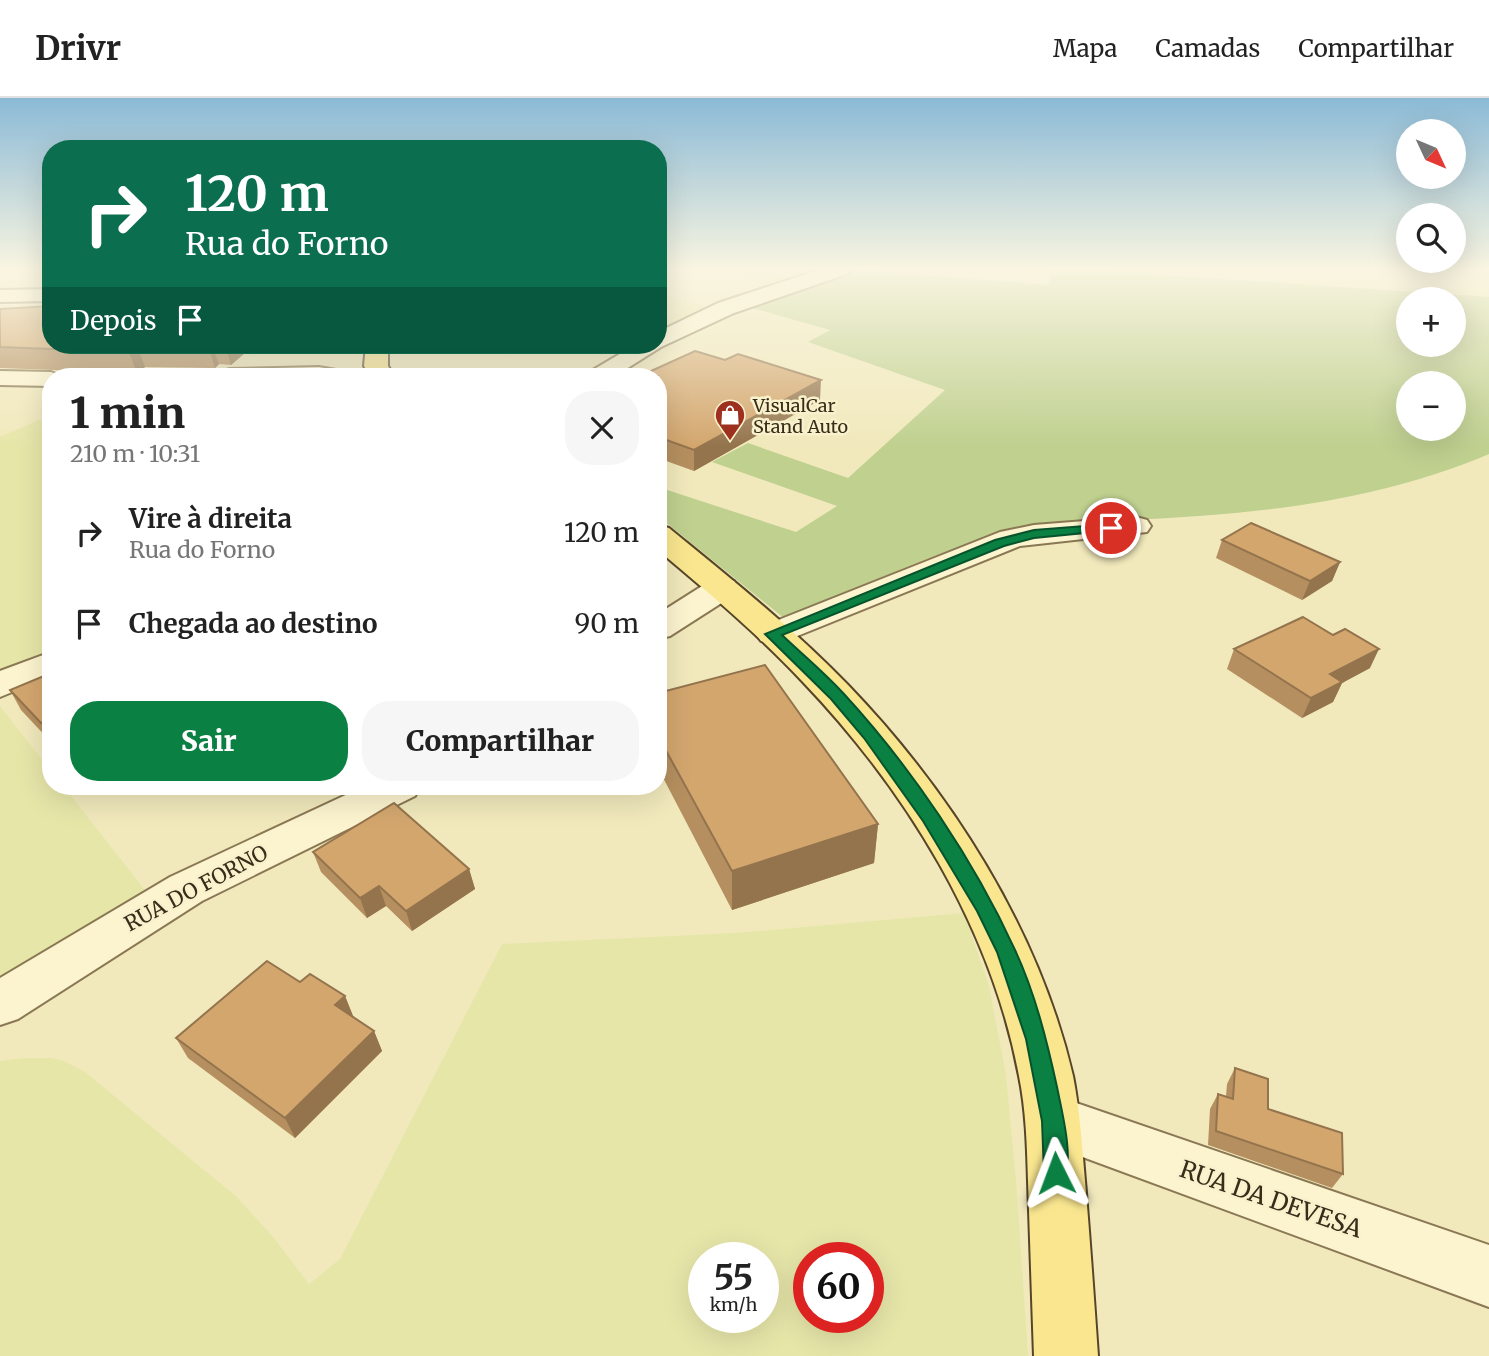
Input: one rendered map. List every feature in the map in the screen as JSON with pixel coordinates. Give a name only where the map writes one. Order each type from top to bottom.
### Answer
[{"type":"main road","points":[[667,542],[773,634],[837,695],[870,734],[930,817],[985,908],[1007,952],[1045,1074],[1053,1121],[1066,1356]]},
{"type":"street","points":[[667,337],[683,329]]},
{"type":"street","points":[[612,368],[636,354]]},
{"type":"street","points":[[0,378],[42,379]]},
{"type":"street","points":[[773,634],[1011,539],[1034,534],[1136,526]]},
{"type":"street","points":[[667,623],[722,588]]},
{"type":"street","points":[[0,685],[42,667]]},
{"type":"street","name":"RUA DO FORNO","points":[[0,1004],[186,889],[382,795]]},
{"type":"street","name":"RUA DA DEVESA","points":[[1053,1121],[1489,1276]]},
{"type":"shaded area","points":[[42,419],[42,662],[0,679],[0,437]]},
{"type":"shaded area","points":[[0,706],[42,760],[42,795],[70,795],[149,895],[0,982]]},
{"type":"shaded area","points":[[964,913],[989,986],[1006,1075],[1028,1356],[0,1356],[0,1061],[52,1058],[85,1072],[237,1197],[274,1238],[309,1284],[340,1259],[502,944],[735,933]]},
{"type":"green space","points":[[825,329],[1396,329],[1396,357],[1466,357],[1466,329],[1489,329],[1489,454],[1419,479],[1310,504],[1236,513],[1103,521],[1011,533],[945,552],[785,619],[667,523],[667,490],[796,532],[837,506],[712,462],[748,443],[848,478],[945,390],[808,342],[830,330]]},
{"type":"building","points":[[0,329],[42,329],[42,349],[0,347]]},
{"type":"building","points":[[695,351],[725,360],[738,354],[821,380],[694,450],[667,440],[667,368],[658,368]]},
{"type":"building","points":[[1251,523],[1340,562],[1310,581],[1222,540]]},
{"type":"building","points":[[1303,617],[1333,635],[1345,629],[1379,649],[1330,674],[1342,682],[1311,698],[1234,649]]},
{"type":"building","points":[[765,665],[878,824],[732,871],[667,752],[667,691]]},
{"type":"building","points":[[42,677],[42,723],[41,723],[10,690]]},
{"type":"building","points":[[394,803],[469,869],[406,911],[379,886],[360,898],[313,852]]},
{"type":"building","points":[[267,961],[300,982],[310,974],[345,996],[335,1005],[374,1031],[285,1118],[176,1038]]},
{"type":"building","points":[[1235,1068],[1268,1079],[1268,1109],[1342,1133],[1343,1174],[1216,1131],[1218,1094],[1233,1099]]},
{"type":"place","name":"VisualCar Stand Auto","points":[[730,442]]},
{"type":"route","points":[[1056,1173],[1053,1121],[1036,1039],[1007,952],[985,908],[930,817],[870,734],[837,695],[773,634],[1019,537],[1111,528]]}]
